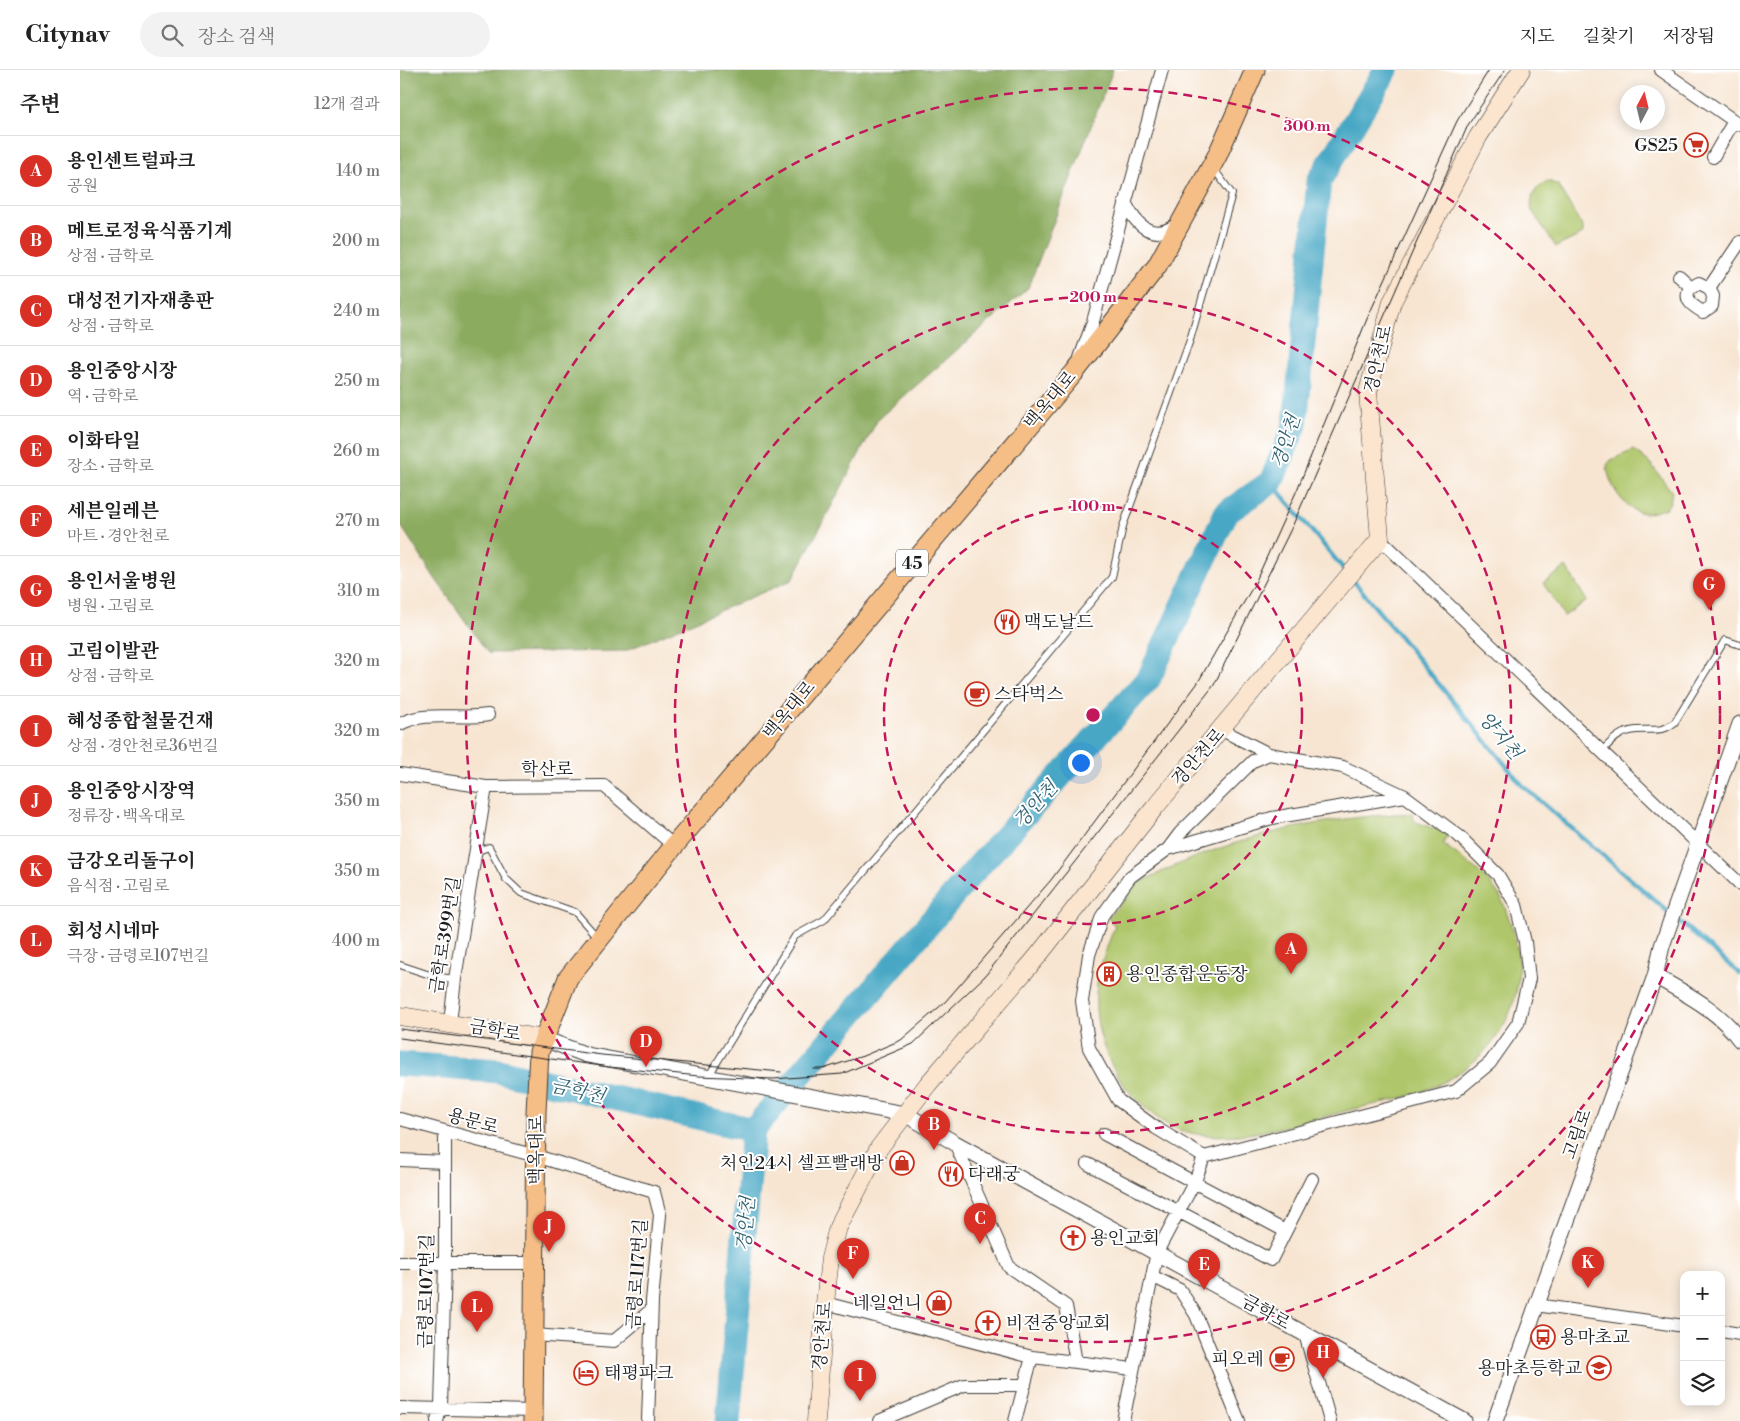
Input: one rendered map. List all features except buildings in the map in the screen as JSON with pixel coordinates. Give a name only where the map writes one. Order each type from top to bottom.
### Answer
[{"type":"main road","name":"백옥대로","points":[[534,1416],[536,1112],[541,1046],[568,978],[598,938],[674,846],[1074,373],[1157,266],[1212,166],[1255,70]]},
{"type":"main road","name":"경안천로","points":[[818,1420],[824,1303],[830,1258],[838,1227],[879,1148],[928,1084],[1037,957],[1156,806],[1222,730],[1375,544],[1368,392],[1392,302],[1478,137],[1521,70]]},
{"type":"main road","name":"금학로","points":[[400,1016],[450,1023],[541,1046]]},
{"type":"street","points":[[1074,373],[1092,325],[1162,70]]},
{"type":"street","points":[[1661,70],[1737,123],[1713,157]]},
{"type":"street","points":[[1125,202],[1136,221],[1149,230],[1158,233],[1170,230],[1183,219]]},
{"type":"street","points":[[1709,288],[1740,242]]},
{"type":"street","points":[[1680,276],[1691,287]]},
{"type":"street","points":[[1699,282],[1709,288],[1713,296],[1715,309],[1702,312],[1692,306],[1687,293],[1691,287],[1699,282]]},
{"type":"street","points":[[1375,544],[1602,750],[1698,846],[1740,884]]},
{"type":"street","points":[[400,724],[422,716],[468,718],[488,714]]},
{"type":"street","name":"고림로","points":[[1495,1421],[1655,976],[1662,946],[1739,729]]},
{"type":"street","points":[[1222,730],[1269,754],[1342,767],[1405,796],[1459,836],[1498,875],[1516,905],[1525,942],[1529,979],[1518,1023],[1490,1063],[1456,1090],[1204,1157],[1156,1128],[1118,1100],[1089,1048],[1082,1001],[1089,954],[1102,916],[1130,877],[1168,848],[1180,833],[1253,761],[1269,754]]},
{"type":"street","name":"학산로","points":[[400,774],[486,786],[604,786],[674,846]]},
{"type":"street","name":"금학로399번길","points":[[450,1023],[455,978],[486,786]]},
{"type":"street","points":[[1168,848],[1272,818],[1405,796]]},
{"type":"street","points":[[1655,976],[1698,1001],[1730,1026],[1740,1040]]},
{"type":"street","name":"금학로","points":[[541,1046],[905,1114],[1464,1421]]},
{"type":"street","name":"용문로","points":[[400,1119],[536,1156]]},
{"type":"street","name":"금령로107번길","points":[[437,1421],[441,1407],[445,1263],[445,1132]]},
{"type":"street","points":[[1104,1134],[1195,1181],[1285,1231]]},
{"type":"street","points":[[956,1143],[1010,1267],[1066,1306],[1076,1362]]},
{"type":"street","name":"금령로117번길","points":[[536,1156],[654,1192],[660,1215],[651,1310],[648,1421]]},
{"type":"street","points":[[1123,1421],[1157,1252],[1195,1181],[1204,1157]]},
{"type":"street","points":[[400,1160],[445,1162]]},
{"type":"street","points":[[1088,1164],[1178,1213],[1272,1260],[1312,1179]]},
{"type":"street","points":[[400,1263],[535,1263]]},
{"type":"street","points":[[1152,1276],[1180,1290],[1196,1315],[1239,1421]]},
{"type":"street","points":[[824,1303],[1032,1357],[1132,1369]]},
{"type":"street","points":[[1536,1305],[1680,1325]]},
{"type":"street","points":[[534,1336],[614,1341],[651,1310]]},
{"type":"street","points":[[1725,1332],[1740,1334]]},
{"type":"street","name":"금학로","points":[[1305,1334],[1330,1421]]},
{"type":"street","points":[[1015,1421],[1032,1357]]},
{"type":"street","points":[[880,1421],[964,1385],[1025,1385]]},
{"type":"street","points":[[400,1408],[441,1407],[534,1416]]},
{"type":"lane","points":[[708,1077],[796,936],[824,920],[1112,577],[1123,526],[1190,340],[1232,194],[1212,166]]},
{"type":"lane","points":[[1602,750],[1618,736],[1630,731],[1668,728],[1675,722],[1725,640],[1740,645]]},
{"type":"lane","points":[[475,852],[489,847],[506,879],[521,893],[576,912],[598,938]]},
{"type":"lane","points":[[400,965],[433,976],[455,978]]},
{"type":"green space","points":[[400,70],[1113,70],[1028,288],[878,419],[792,580],[625,651],[488,653],[434,577],[400,524]]},
{"type":"green space","points":[[1548,181],[1558,185],[1583,228],[1583,234],[1556,247],[1532,211],[1531,206],[1532,197],[1536,189]]},
{"type":"green space","points":[[1634,450],[1650,463],[1672,492],[1670,503],[1666,508],[1649,513],[1639,512],[1622,500],[1613,486],[1607,465],[1611,460]]},
{"type":"green space","points":[[1566,567],[1587,601],[1564,616],[1543,583]]},
{"type":"green space","points":[[1413,813],[1414,821],[1448,834],[1443,844],[1488,881],[1500,896],[1509,919],[1516,942],[1519,965],[1517,987],[1512,1008],[1502,1028],[1489,1046],[1473,1062],[1454,1076],[1427,1090],[1263,1132],[1224,1136],[1186,1132],[1167,1124],[1149,1112],[1128,1090],[1111,1063],[1099,1032],[1097,1016],[1098,977],[1104,954],[1115,926],[1108,917],[1128,896],[1126,890],[1194,858],[1229,845],[1265,835],[1301,826],[1338,820]]},
{"type":"waterway","name":"경안천","points":[[728,1421],[753,1130],[974,871],[1149,678],[1226,513],[1271,482],[1295,425],[1319,181],[1386,70]]},
{"type":"waterway","name":"양지천","points":[[1271,482],[1347,573]]},
{"type":"waterway","name":"양지천","points":[[1352,579],[1523,786],[1740,974]]},
{"type":"waterway","name":"금학천","points":[[400,1064],[498,1071],[753,1130]]},
{"type":"tram line","points":[[814,1069],[823,1069],[863,1056],[901,1040],[945,1002],[1051,880],[1197,684],[1255,583],[1297,490],[1367,319],[1457,121],[1489,70]]},
{"type":"tram line","points":[[400,1038],[609,1067],[699,1076],[773,1079],[842,1074],[913,1044],[985,976],[1214,685],[1292,527],[1468,125],[1505,70]]},
{"type":"tram line","points":[[400,1029],[602,1055],[781,1072]]},
{"type":"place","name":"GS25","points":[[1696,145]]},
{"type":"place","name":"용인서울병원","points":[[1709,610]]},
{"type":"place","name":"맥도날드","points":[[1007,622]]},
{"type":"place","name":"스타벅스","points":[[977,694]]},
{"type":"place","name":"용인종합운동장","points":[[1109,974]]},
{"type":"place","name":"용인센트럴파크","points":[[1291,974]]},
{"type":"place","name":"용인중앙시장","points":[[646,1067]]},
{"type":"place","name":"메트로정육식품기계","points":[[934,1150]]},
{"type":"place","name":"처인24시 셀프빨래방","points":[[902,1163]]},
{"type":"place","name":"다래궁","points":[[951,1174]]},
{"type":"place","name":"용인교회","points":[[1073,1238]]},
{"type":"place","name":"대성전기자재총판","points":[[980,1244]]},
{"type":"place","name":"용인중앙시장역","points":[[549,1252]]},
{"type":"place","name":"세븐일레븐","points":[[853,1279]]},
{"type":"place","name":"금강오리돌구이","points":[[1588,1288]]},
{"type":"place","name":"이화타일","points":[[1204,1290]]},
{"type":"place","name":"네일언니","points":[[939,1303]]},
{"type":"place","name":"비젼중앙교회","points":[[988,1323]]},
{"type":"place","name":"회성시네마","points":[[477,1332]]},
{"type":"place","name":"용마초교","points":[[1543,1337]]},
{"type":"place","name":"피오레","points":[[1282,1359]]},
{"type":"place","name":"용마초등학교","points":[[1599,1368]]},
{"type":"place","name":"태평파크","points":[[586,1373]]},
{"type":"place","name":"고림이발관","points":[[1323,1378]]},
{"type":"place","name":"혜성종합철물건재","points":[[860,1401]]}]
